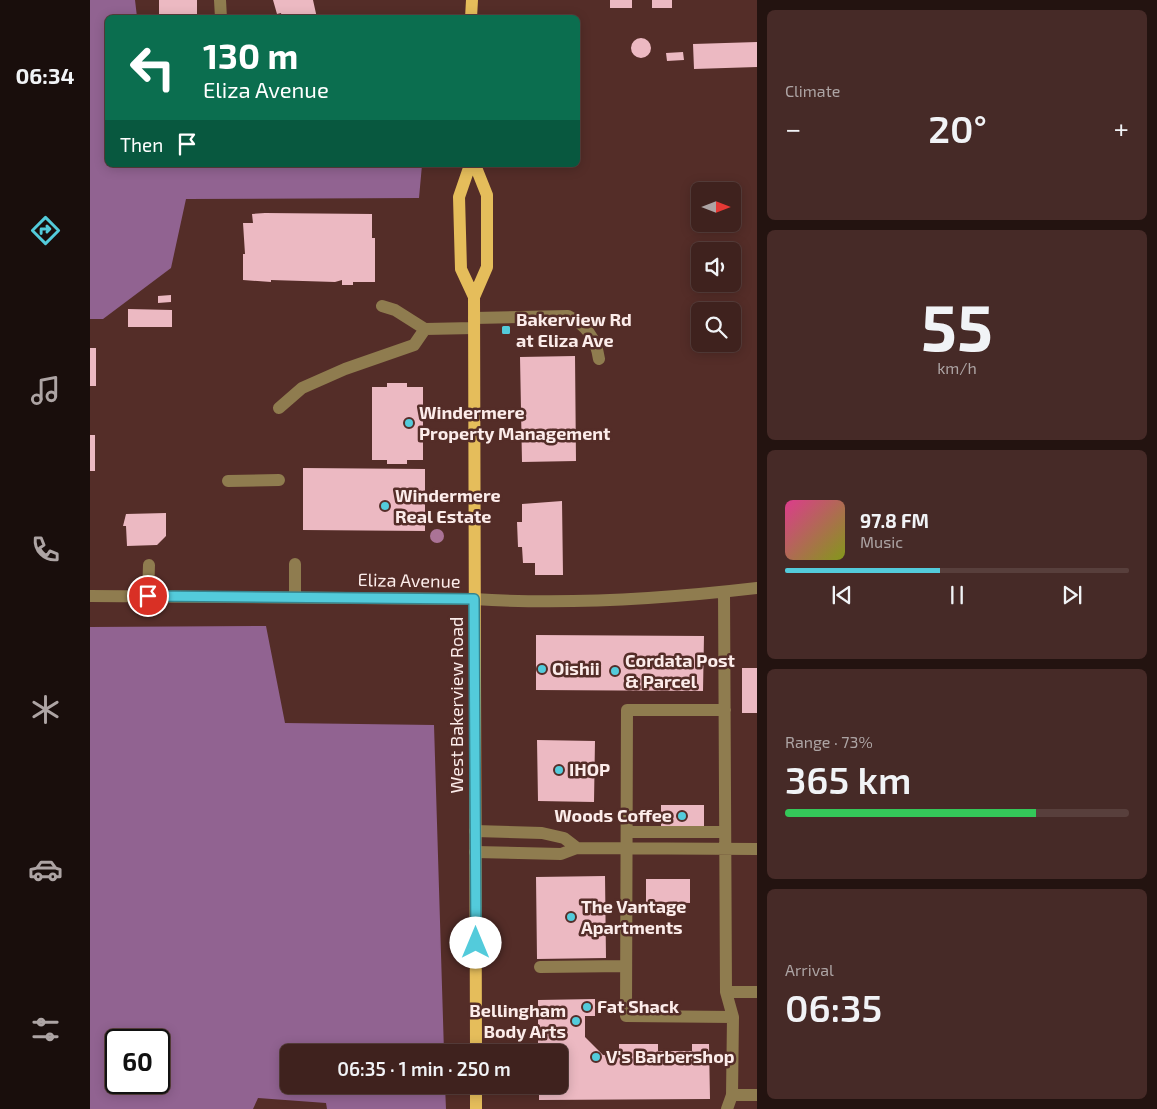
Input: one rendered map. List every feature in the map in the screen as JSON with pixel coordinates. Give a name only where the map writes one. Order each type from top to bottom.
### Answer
[{"type":"main road","points":[[472,0],[472,15]]},
{"type":"main road","name":"West Bakerview Road","points":[[469,167],[459,196],[461,268],[474,297]]},
{"type":"main road","name":"West Bakerview Road","points":[[476,167],[487,195],[487,267],[474,297],[476,1044]]},
{"type":"main road","points":[[476,1094],[476,1109]]},
{"type":"street","points":[[220,0],[221,15]]},
{"type":"street","points":[[382,306],[395,310],[425,328],[568,316],[581,322],[591,333],[598,348],[599,359]]},
{"type":"street","points":[[279,408],[302,388],[414,345],[425,328]]},
{"type":"street","points":[[228,481],[279,480]]},
{"type":"street","points":[[295,564],[295,597]]},
{"type":"street","points":[[148,596],[149,565]]},
{"type":"street","name":"Eliza Avenue","points":[[90,596],[474,599],[514,602],[604,600],[757,588]]},
{"type":"street","points":[[724,592],[726,992],[734,1017],[732,1095],[727,1109]]},
{"type":"street","points":[[725,710],[627,710],[626,1016],[734,1017]]},
{"type":"street","points":[[475,831],[542,833],[564,838],[578,848]]},
{"type":"street","points":[[626,832],[725,832]]},
{"type":"street","points":[[475,852],[561,854],[578,848],[626,850],[757,849]]},
{"type":"street","points":[[540,967],[626,966]]},
{"type":"street","points":[[726,992],[757,992]]},
{"type":"street","points":[[732,1095],[757,1095]]},
{"type":"shaded area","points":[[90,0],[135,0],[137,15],[105,15],[105,167],[422,167],[419,198],[186,199],[171,268],[103,319],[90,319]]},
{"type":"shaded area","points":[[266,626],[285,723],[434,725],[444,1044],[280,1044],[280,1094],[445,1094],[446,1109],[327,1109],[326,1103],[258,1098],[253,1109],[90,1109],[90,627]]},
{"type":"building","points":[[159,0],[197,0],[197,15],[159,15]]},
{"type":"building","points":[[273,0],[313,0],[316,15],[281,15],[281,13],[277,14]]},
{"type":"building","points":[[610,0],[632,0],[632,8],[610,8]]},
{"type":"building","points":[[652,0],[672,0],[672,8],[652,8]]},
{"type":"building","points":[[641,38],[648,41],[651,48],[648,55],[641,58],[634,55],[631,48],[634,41]]},
{"type":"building","points":[[757,42],[757,67],[694,69],[693,44]]},
{"type":"building","points":[[683,52],[684,60],[667,61],[666,53]]},
{"type":"building","points":[[252,214],[372,214],[372,238],[375,238],[375,282],[353,282],[353,285],[342,285],[342,280],[335,282],[271,280],[271,282],[243,280],[243,254],[245,254],[243,223],[253,223]]},
{"type":"building","points":[[171,295],[171,302],[158,303],[158,296]]},
{"type":"building","points":[[128,309],[172,310],[172,327],[128,327]]},
{"type":"building","points":[[90,348],[96,348],[96,386],[90,386]]},
{"type":"building","points":[[575,356],[576,461],[522,462],[520,357]]},
{"type":"building","points":[[387,383],[407,383],[407,387],[423,387],[423,460],[407,460],[407,464],[387,464],[387,460],[372,460],[372,387],[387,387]]},
{"type":"building","points":[[90,435],[95,435],[95,471],[90,471]]},
{"type":"building","points":[[303,468],[425,469],[425,531],[303,530]]},
{"type":"building","points":[[562,501],[563,575],[535,575],[535,563],[523,563],[522,547],[518,547],[517,522],[522,522],[522,504]]},
{"type":"building","points":[[166,513],[166,536],[157,545],[127,546],[126,526],[123,526],[126,514]]},
{"type":"building","points":[[536,635],[704,636],[703,691],[536,690]]},
{"type":"building","points":[[742,668],[757,668],[757,713],[742,713]]},
{"type":"building","points":[[537,740],[595,741],[594,802],[538,801]]},
{"type":"building","name":"Woods Coffee","points":[[661,805],[704,805],[704,828],[661,828]]},
{"type":"building","name":"The Vantage Apartments","points":[[605,876],[606,958],[537,959],[536,877]]},
{"type":"building","points":[[646,879],[690,879],[690,903],[646,902]]},
{"type":"building","points":[[595,999],[595,1016],[585,1016],[585,1037],[603,1055],[619,1055],[619,1044],[658,1044],[658,1051],[692,1051],[692,1044],[709,1044],[710,1099],[539,1100],[539,1094],[568,1094],[568,1044],[538,1044],[538,1000]]},
{"type":"place","name":"Bakerview Rd at Eliza Ave","points":[[506,330]]},
{"type":"place","name":"Windermere Property Management","points":[[409,423]]},
{"type":"place","name":"Windermere Real Estate","points":[[385,506]]},
{"type":"place","name":"Oishii","points":[[542,669]]},
{"type":"place","name":"Cordata Post & Parcel","points":[[615,671]]},
{"type":"place","name":"IHOP","points":[[559,770]]},
{"type":"place","name":"Woods Coffee","points":[[682,816]]},
{"type":"place","name":"The Vantage Apartments","points":[[571,917]]},
{"type":"place","name":"Fat Shack","points":[[587,1007]]},
{"type":"place","name":"Bellingham Body Arts","points":[[576,1021]]},
{"type":"place","name":"V's Barbershop","points":[[596,1057]]},
{"type":"route","points":[[148,596],[474,599],[476,943]]}]
